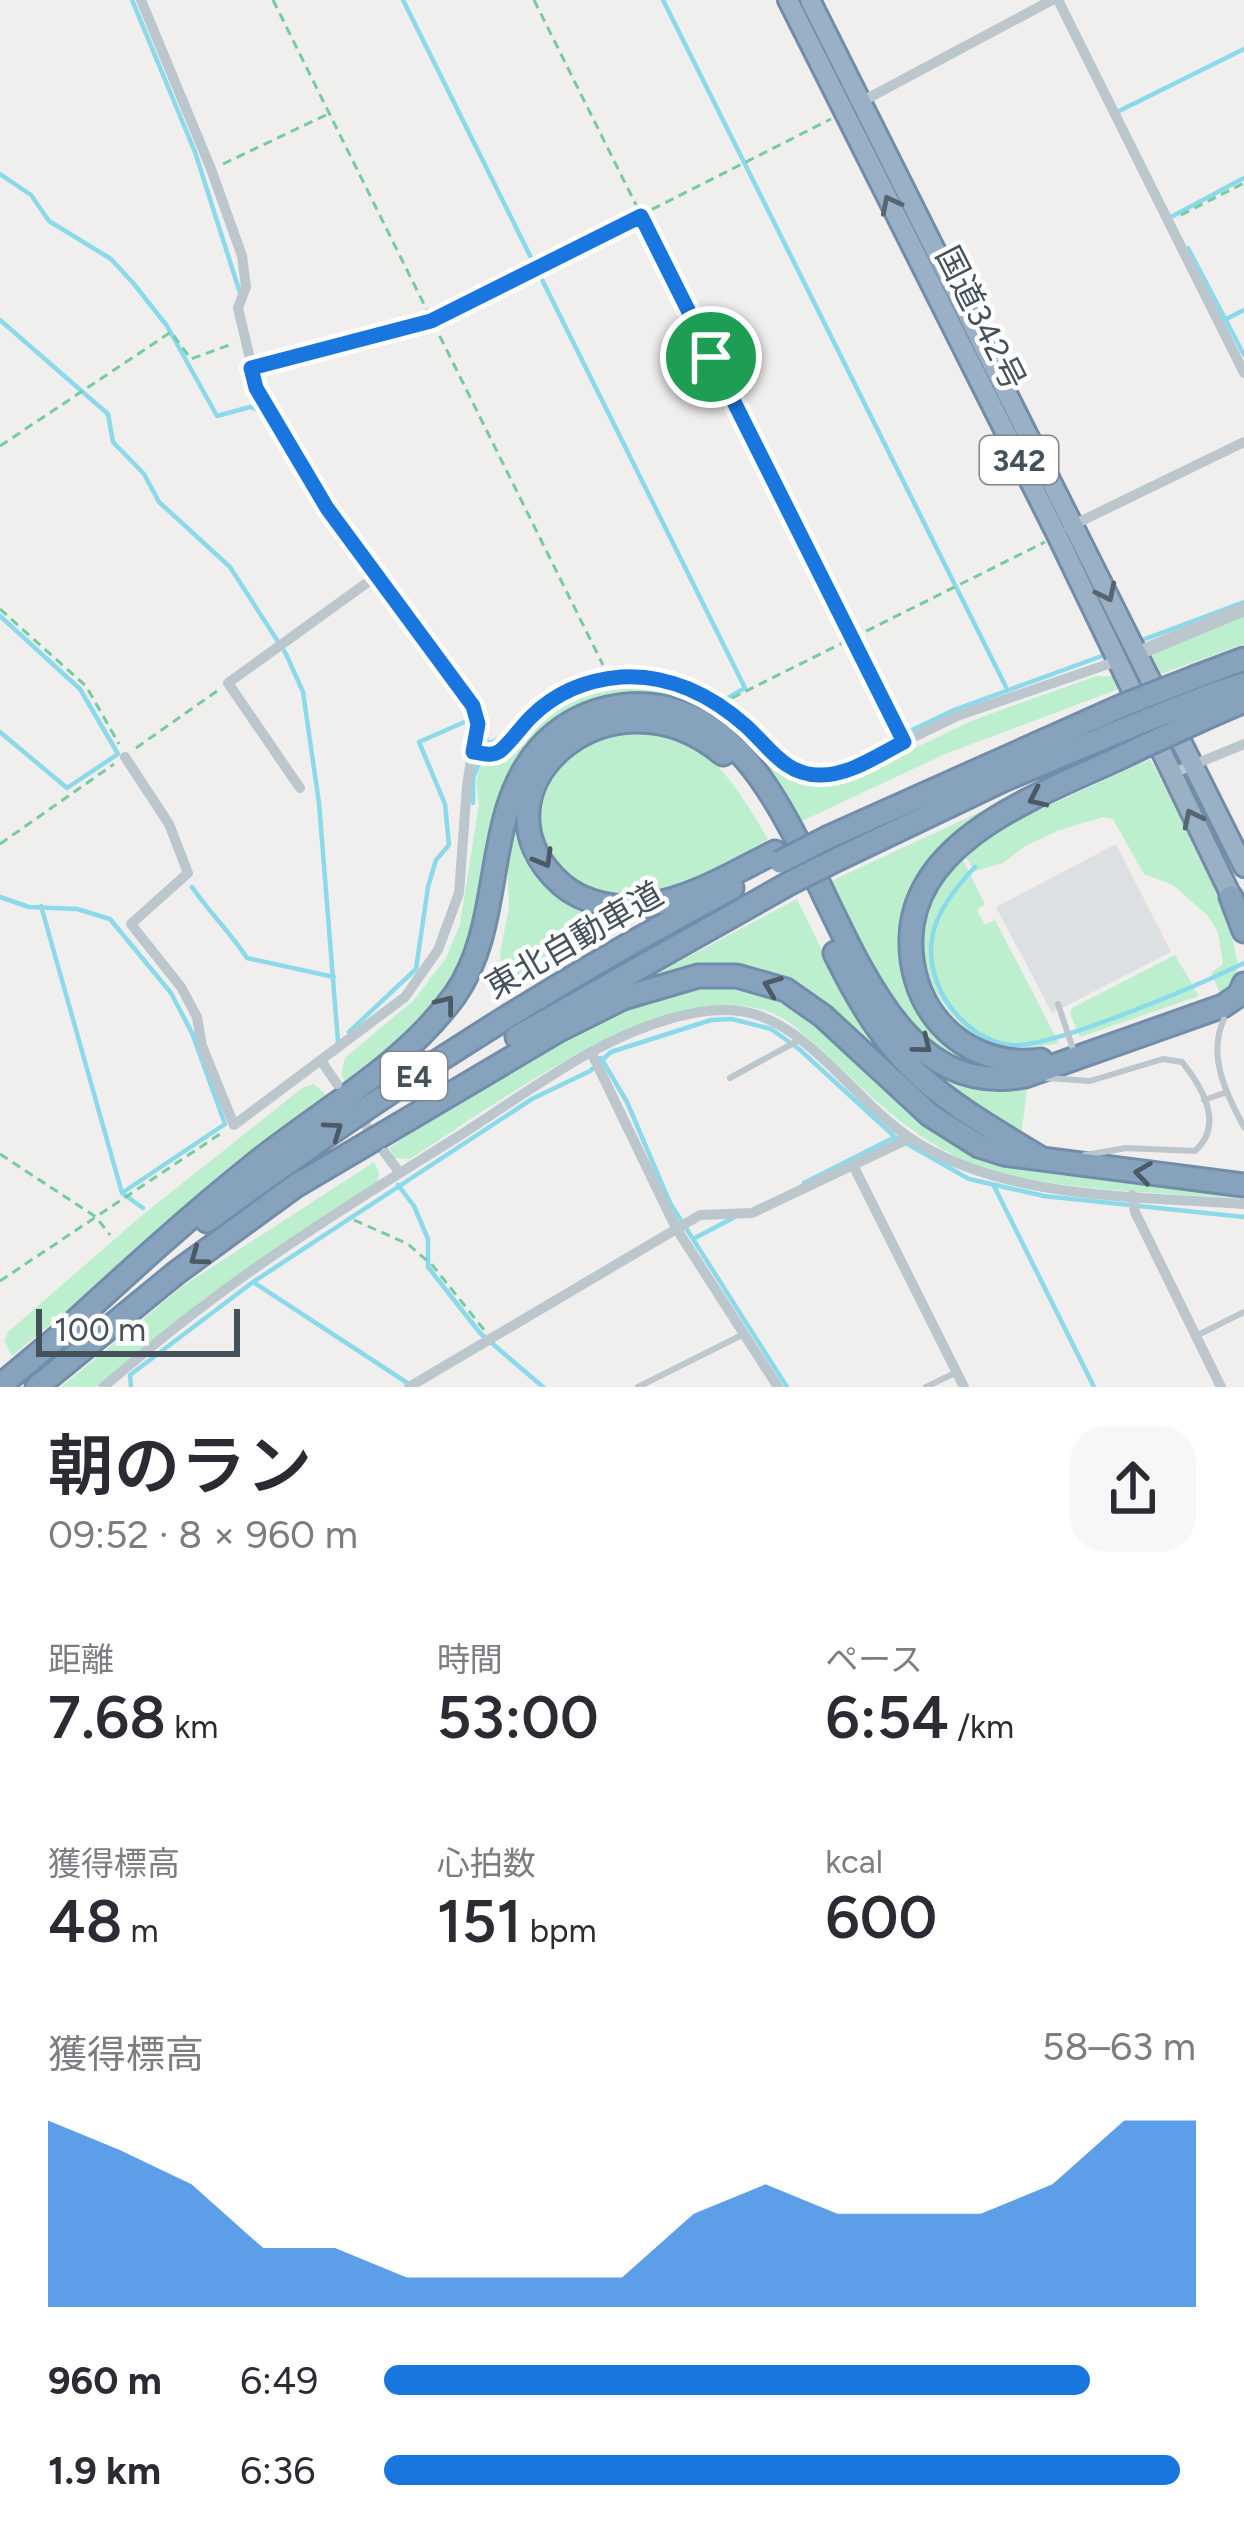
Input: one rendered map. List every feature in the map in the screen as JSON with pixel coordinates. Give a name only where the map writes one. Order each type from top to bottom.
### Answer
[{"type":"highway","name":"国道342号","points":[[788,0],[852,108],[1059,533],[1193,765],[1244,867]]},
{"type":"highway","name":"国道342号","points":[[810,0],[852,108]]},
{"type":"highway","name":"国道342号","points":[[1127,657],[1171,774],[1231,897]]},
{"type":"highway","name":"東北自動車道","points":[[1205,696],[1244,659]]},
{"type":"highway","name":"東北自動車道","points":[[0,1386],[71,1325],[250,1189],[386,1094],[539,997],[831,840],[997,759],[1128,715],[1244,684]]},
{"type":"highway","points":[[1075,1055],[1009,1062],[966,1045],[949,1032],[934,1016],[915,975],[911,953],[914,912],[934,871],[967,838],[1013,810],[1142,747],[1205,696],[1244,700]]},
{"type":"highway","points":[[71,1325],[240,1176],[373,1076],[431,1024],[460,986],[479,947],[506,822],[525,770],[539,749],[574,721],[616,706],[667,706],[694,717],[729,741],[764,781],[793,827],[843,938],[895,1021],[916,1042],[964,1072],[994,1079],[1025,1076],[1075,1055],[1182,1023],[1232,1001],[1244,984]]},
{"type":"highway","name":"東北自動車道","points":[[831,840],[1003,780],[1128,715]]},
{"type":"highway","points":[[782,866],[645,906],[603,904],[567,889],[550,874],[532,835],[532,793],[550,759],[600,724],[659,722],[711,744],[743,776],[770,814],[850,983],[893,1051],[954,1106],[1051,1161]]},
{"type":"highway","name":"東北自動車道","points":[[37,1387],[176,1273],[292,1188],[782,866]]},
{"type":"highway","points":[[1231,897],[1244,927]]},
{"type":"highway","points":[[292,1188],[560,1030],[623,998],[698,976],[736,976],[786,990],[823,1016],[905,1095],[954,1131],[1004,1154],[1244,1186]]},
{"type":"highway","points":[[1182,1023],[1234,1016]]},
{"type":"street","points":[[125,757],[170,824],[188,873],[131,923],[181,987],[197,1017],[202,1046],[234,1125],[405,997],[438,950],[459,893],[478,724],[473,706],[375,577],[256,388],[238,308],[246,287],[242,256],[212,169],[141,0]]},
{"type":"street","points":[[852,108],[1055,0],[1244,374]]},
{"type":"street","points":[[1059,533],[1244,442]]},
{"type":"street","points":[[301,788],[228,683],[375,577]]},
{"type":"street","points":[[473,752],[499,752],[556,696],[586,682],[644,676],[688,687],[720,704],[782,764],[804,773],[840,773],[957,716],[1127,657],[1244,609]]},
{"type":"street","points":[[1171,774],[1244,744]]},
{"type":"street","points":[[103,1387],[203,1305],[591,1052],[652,1027],[723,1010],[753,1014],[785,1028],[870,1107],[955,1164],[1018,1183],[1244,1204]]},
{"type":"street","points":[[591,1052],[676,1228],[778,1387]]},
{"type":"street","points":[[322,1062],[337,1084]]},
{"type":"street","points":[[409,1387],[700,1215],[752,1213],[910,1138]]},
{"type":"street","points":[[385,1154],[400,1173]]},
{"type":"street","points":[[854,1167],[964,1387]]},
{"type":"street","points":[[1132,1195],[1135,1212],[1221,1387]]},
{"type":"lane","points":[[1058,1004],[1075,1055]]},
{"type":"lane","points":[[1234,1016],[1216,1051],[1227,1092],[1244,1126]]},
{"type":"lane","points":[[730,1078],[799,1040]]},
{"type":"lane","points":[[1025,1076],[1090,1081],[1163,1059],[1182,1062],[1198,1083],[1211,1120],[1206,1141],[1195,1151],[1126,1148],[1051,1161]]},
{"type":"lane","points":[[1204,1100],[1227,1092]]},
{"type":"lane","points":[[1196,1336],[1244,1312]]},
{"type":"lane","points":[[638,1387],[744,1334]]},
{"type":"lane","points":[[926,1387],[957,1372]]},
{"type":"path","points":[[273,0],[610,678]]},
{"type":"path","points":[[534,0],[904,742]]},
{"type":"path","points":[[251,368],[431,321],[852,108]]},
{"type":"path","points":[[212,169],[330,114]]},
{"type":"path","points":[[1168,221],[1244,183]]},
{"type":"path","points":[[0,446],[170,332],[191,359],[245,339]]},
{"type":"path","points":[[720,704],[1059,533]]},
{"type":"path","points":[[0,609],[86,686],[125,757]]},
{"type":"path","points":[[0,844],[228,683]]},
{"type":"path","points":[[0,1280],[234,1125]]},
{"type":"path","points":[[0,1154],[96,1217],[110,1235]]},
{"type":"path","points":[[342,1212],[408,1244],[434,1266],[492,1340]]},
{"type":"shaded area","points":[[1116,844],[1171,952],[1052,1013],[996,907]]},
{"type":"green space","points":[[1244,615],[1244,644],[1161,674],[1152,655],[1159,649]]},
{"type":"green space","points":[[1097,676],[1112,676],[1119,689],[945,754],[802,821],[735,734],[691,705],[637,694],[582,703],[543,726],[518,762],[501,805],[467,949],[448,991],[414,1030],[345,1082],[341,1074],[345,1058],[413,1001],[446,958],[460,924],[481,761],[493,763],[543,712],[575,691],[628,683],[682,695],[731,721],[787,773],[816,782],[874,767],[977,719]]},
{"type":"green space","points":[[616,731],[666,733],[704,753],[729,779],[768,839],[707,874],[659,893],[614,895],[568,875],[542,836],[540,812],[546,788],[573,753]]},
{"type":"green space","points":[[1150,759],[1205,867],[1230,929],[1237,976],[1223,999],[1211,973],[1223,964],[1218,932],[1207,915],[1173,885],[1144,874],[1113,819],[1103,817],[1060,830],[1025,846],[1003,863],[975,871],[963,854],[1009,824]]},
{"type":"green space","points":[[1077,767],[913,892],[921,1008],[993,1067],[956,1058],[932,1045],[894,1006],[864,957],[829,882]]},
{"type":"green space","points":[[516,802],[522,805],[522,833],[538,872],[570,895],[636,917],[504,996],[500,953],[509,907],[507,852]]},
{"type":"green space","points":[[962,858],[985,904],[977,910],[985,925],[995,920],[1059,1043],[1018,1049],[987,1044],[968,1031],[939,998],[923,957],[922,937],[934,898]]},
{"type":"green space","points":[[797,899],[848,1004],[877,1045],[950,1117],[843,1023],[779,979],[741,969],[694,970],[635,985]]},
{"type":"green space","points":[[1175,955],[1199,996],[1080,1037],[1072,1008]]},
{"type":"green space","points":[[727,986],[762,995],[792,1010],[919,1121],[984,1154],[1057,1173],[1244,1199],[1042,1182],[982,1167],[954,1156],[904,1124],[794,1026],[754,1007],[706,1007],[653,1021],[543,1074],[410,1159],[395,1158],[389,1148],[507,1069],[592,1022],[681,991]]},
{"type":"green space","points":[[912,1052],[966,1079],[1027,1090],[1021,1136],[998,1127],[910,1057]]},
{"type":"green space","points":[[314,1084],[327,1096],[12,1356],[4,1341],[8,1332],[140,1217],[302,1088]]},
{"type":"green space","points":[[374,1162],[377,1182],[204,1299],[95,1387],[61,1387],[183,1286]]},
{"type":"waterway","points":[[132,0],[195,152],[240,293]]},
{"type":"waterway","points":[[403,0],[745,688],[724,700]]},
{"type":"waterway","points":[[663,0],[1006,687]]},
{"type":"waterway","points":[[1115,113],[1244,49]]},
{"type":"waterway","points":[[0,174],[31,195],[49,221],[111,259],[134,284],[167,326],[217,416],[250,407],[258,410],[321,507]]},
{"type":"waterway","points":[[1171,217],[1244,178]]},
{"type":"waterway","points":[[1188,248],[1244,355]]},
{"type":"waterway","points":[[1228,318],[1244,310]]},
{"type":"waterway","points":[[0,320],[108,414],[113,442],[144,474],[159,502],[230,567],[286,654],[303,692],[319,803],[338,1042]]},
{"type":"waterway","points":[[295,443],[342,520]]},
{"type":"waterway","points":[[327,517],[378,593],[468,710],[469,720],[419,742],[445,804],[449,845],[436,860],[428,887],[416,969],[349,1032]]},
{"type":"waterway","points":[[398,597],[479,704],[487,743],[473,778],[473,803]]},
{"type":"waterway","points":[[1137,642],[1244,602]]},
{"type":"waterway","points":[[0,616],[80,689],[118,754],[67,788],[0,732]]},
{"type":"waterway","points":[[657,674],[681,679],[714,695],[753,723],[787,758],[809,766],[833,765],[954,710],[1110,653]]},
{"type":"waterway","points":[[489,743],[504,735],[536,702],[563,686],[593,676],[640,671]]},
{"type":"waterway","points":[[975,867],[938,919],[932,965],[956,1014],[986,1038],[1010,1045],[1057,1037],[1244,963]]},
{"type":"waterway","points":[[192,887],[247,958],[334,977]]},
{"type":"waterway","points":[[0,897],[29,907],[77,909],[110,919],[171,993],[192,1033],[225,1124],[122,1193]]},
{"type":"waterway","points":[[41,906],[122,1193],[143,1208]]},
{"type":"waterway","points":[[131,1387],[130,1375],[253,1282],[532,1099],[590,1071],[611,1052],[711,1020],[732,1019],[771,1029],[895,1137],[969,1179],[1044,1196],[1244,1217]]},
{"type":"waterway","points":[[601,1058],[627,1102],[670,1203],[787,1387]]},
{"type":"waterway","points":[[804,1183],[895,1137]]},
{"type":"waterway","points":[[398,1185],[414,1206],[428,1239],[428,1267],[480,1333],[543,1387]]},
{"type":"waterway","points":[[994,1186],[1094,1387]]},
{"type":"waterway","points":[[693,1239],[735,1217]]},
{"type":"waterway","points":[[253,1282],[409,1384]]},
{"type":"tunnel","points":[[356,1111],[385,1153]]},
{"type":"route","points":[[641,216],[711,357],[904,742],[840,773],[804,773],[782,764],[720,704],[688,687],[627,676],[568,689],[532,715],[499,752],[473,752],[478,715],[473,706],[327,508],[256,388],[251,368],[431,321],[641,216]]}]
